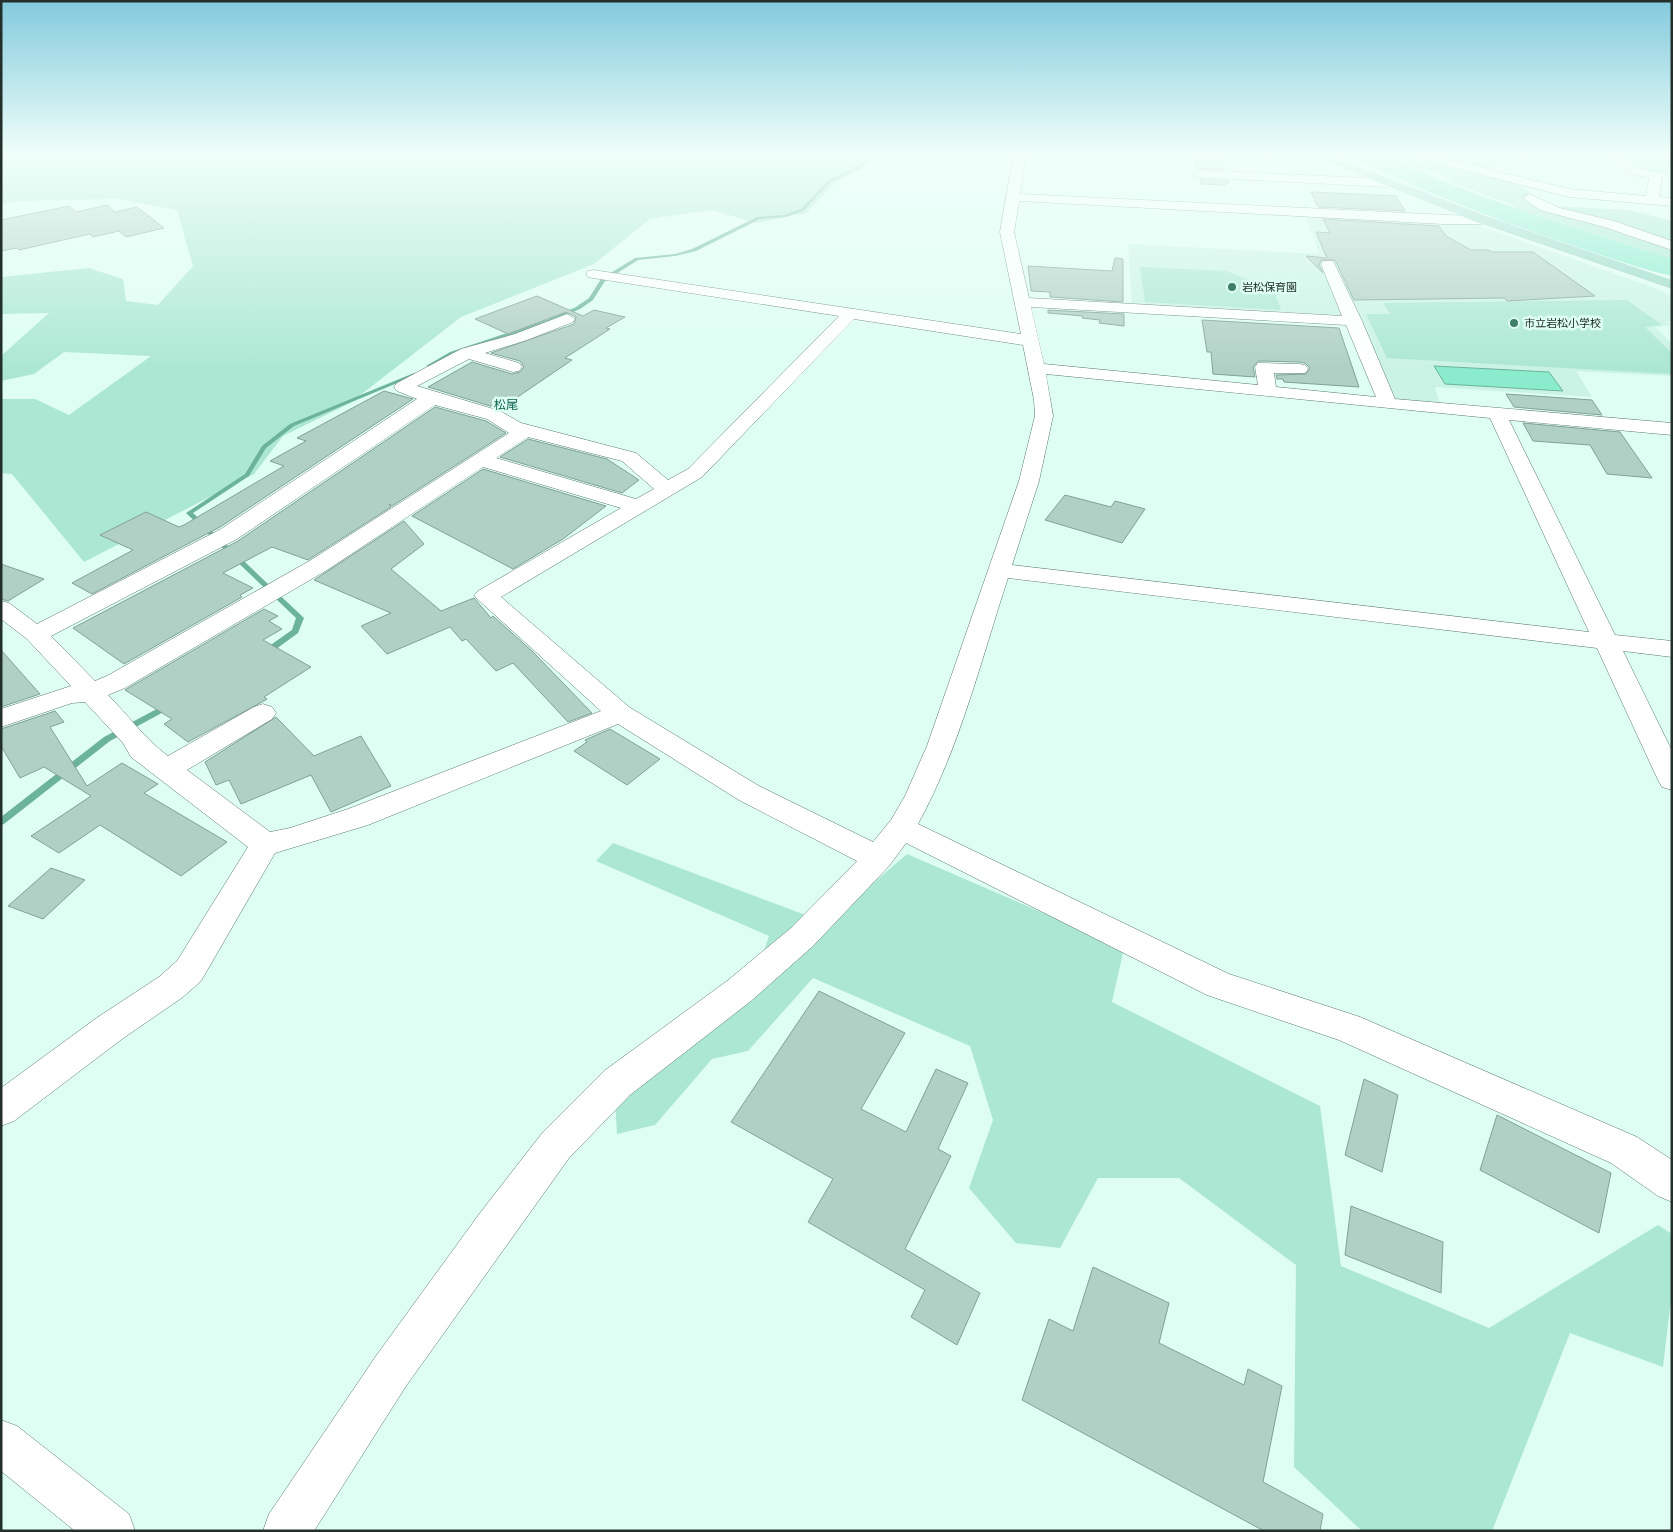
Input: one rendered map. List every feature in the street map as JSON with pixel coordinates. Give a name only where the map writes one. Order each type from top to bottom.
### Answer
[{"type":"main road","points":[[1497,224],[1672,285]]},
{"type":"street","points":[[286,1531],[391,1371],[494,1227],[556,1145],[617,1083],[739,991],[802,937],[878,858],[902,828],[919,796],[940,746],[1029,481],[1043,425],[1043,400],[1007,232],[1008,224]]},
{"type":"street","points":[[1608,224],[1672,246]]},
{"type":"street","points":[[1328,264],[1354,320],[1388,404]]},
{"type":"street","points":[[603,276],[1031,340]]},
{"type":"street","points":[[1023,302],[1354,320]]},
{"type":"street","points":[[851,313],[704,466],[667,490],[486,596],[620,713],[749,793],[878,858]]},
{"type":"street","points":[[1,718],[69,695],[90,693],[116,682],[350,546],[520,434],[517,428],[506,419],[431,398],[403,387],[467,354],[521,337],[567,319]]},
{"type":"street","points":[[467,354],[514,367]]},
{"type":"street","points":[[1268,392],[1264,367],[1299,368]]},
{"type":"street","points":[[1037,368],[1388,404],[1672,429]]},
{"type":"street","points":[[36,634],[229,534],[431,398]]},
{"type":"street","points":[[1498,414],[1672,780]]},
{"type":"street","points":[[517,428],[629,457],[667,490]]},
{"type":"street","points":[[481,460],[638,506]]},
{"type":"street","points":[[998,570],[1672,649]]},
{"type":"street","points":[[1,608],[36,634],[125,729],[141,750],[265,844]]},
{"type":"street","points":[[167,770],[263,713]]},
{"type":"street","points":[[1,1109],[110,1028],[172,987],[189,970],[265,844],[358,817],[620,713]]},
{"type":"street","points":[[902,828],[1219,985],[1348,1028],[1624,1150],[1672,1182]]},
{"type":"street","points":[[1,1442],[112,1531]]},
{"type":"shaded area","points":[[181,224],[643,224],[594,264],[461,317],[350,403],[283,436],[254,474],[84,562],[12,474],[1,473],[1,399],[35,399],[69,415],[151,356],[64,352],[34,374],[1,381],[1,356],[49,313],[1,314],[1,277],[89,268],[123,279],[126,301],[158,305],[193,266]]},
{"type":"shaded area","name":"市立岩松小学校","points":[[1308,224],[1475,224],[1658,289],[1672,297],[1672,321],[1667,321],[1671,325],[1655,327],[1672,343],[1672,376],[1576,371],[1592,397],[1435,387],[1440,404],[1389,399],[1335,264],[1322,254],[1344,317],[1132,305],[1128,244],[1320,254]]},
{"type":"shaded area","points":[[1566,224],[1672,224],[1672,265],[1657,260],[1641,249]]},
{"type":"shaded area","points":[[1140,267],[1226,271],[1273,288],[1281,310],[1145,302]]},
{"type":"shaded area","points":[[1627,300],[1662,325],[1645,327],[1672,353],[1672,374],[1387,358],[1366,314],[1390,314],[1383,303]]},
{"type":"shaded area","points":[[1434,366],[1549,372],[1563,391],[1445,384]]},
{"type":"shaded area","points":[[613,843],[827,923],[907,854],[1124,948],[1112,1002],[1320,1106],[1341,1266],[1489,1328],[1658,1225],[1672,1234],[1672,1291],[1663,1367],[1570,1333],[1492,1531],[1362,1531],[1294,1467],[1296,1265],[1179,1178],[1098,1178],[1060,1248],[1016,1243],[969,1188],[993,1120],[970,1046],[813,978],[748,1051],[712,1059],[655,1125],[617,1134],[615,1098],[748,999],[769,936],[596,861]]},
{"type":"building","points":[[1,224],[159,224],[164,228],[126,237],[119,231],[93,237],[90,234],[19,250],[17,248],[1,251]]},
{"type":"building","points":[[1326,224],[1439,226],[1446,236],[1471,250],[1533,252],[1595,296],[1507,301],[1504,298],[1354,300],[1335,260],[1321,260],[1319,265],[1323,273],[1306,256],[1327,258],[1316,232],[1330,233]]},
{"type":"building","points":[[1115,258],[1123,259],[1123,302],[1050,297],[1050,292],[1031,291],[1028,266],[1112,271]]},
{"type":"building","points":[[537,296],[583,316],[594,310],[625,317],[606,328],[610,329],[565,358],[572,360],[500,409],[428,387],[472,362],[512,374],[520,372],[524,367],[520,361],[491,353],[574,324],[576,317],[566,312],[508,334],[475,319]]},
{"type":"building","points":[[1048,310],[1124,314],[1124,326],[1099,323],[1100,320],[1082,318],[1083,316],[1048,313]]},
{"type":"building","points":[[1202,320],[1339,328],[1359,387],[1284,382],[1283,379],[1277,379],[1276,375],[1306,374],[1310,368],[1305,363],[1299,362],[1258,361],[1253,367],[1255,377],[1213,374],[1211,352],[1207,352]]},
{"type":"building","points":[[384,391],[413,399],[220,527],[92,594],[72,583],[133,550],[100,535],[146,512],[179,527],[184,525],[284,466],[270,461],[306,441],[297,438]]},
{"type":"building","points":[[1506,394],[1592,400],[1602,415],[1514,407]]},
{"type":"building","points":[[435,407],[486,421],[506,433],[392,506],[389,504],[391,507],[308,560],[272,547],[223,573],[253,588],[240,595],[242,597],[124,664],[73,628],[238,541]]},
{"type":"building","points":[[1523,423],[1620,432],[1652,478],[1607,474],[1590,445],[1533,441]]},
{"type":"building","points":[[528,439],[607,459],[639,480],[622,493],[500,457]]},
{"type":"building","points":[[483,469],[606,506],[563,539],[513,569],[412,516]]},
{"type":"building","points":[[1065,495],[1111,507],[1115,501],[1145,509],[1122,543],[1045,520]]},
{"type":"building","points":[[404,521],[424,544],[391,569],[441,611],[474,598],[491,618],[493,616],[533,652],[592,713],[568,722],[513,663],[496,671],[466,639],[462,641],[450,627],[387,654],[361,626],[391,613],[314,580]]},
{"type":"building","points":[[1,564],[44,579],[8,601],[1,599]]},
{"type":"building","points":[[264,609],[278,616],[269,621],[282,629],[263,640],[311,667],[264,697],[267,699],[262,702],[188,742],[164,724],[172,719],[125,690]]},
{"type":"building","points":[[1,650],[40,694],[1,707]]},
{"type":"building","points":[[55,711],[64,722],[50,727],[87,786],[122,763],[158,784],[144,793],[227,842],[181,876],[100,825],[59,853],[31,836],[91,796],[44,767],[20,778],[1,746],[1,729]]},
{"type":"building","points":[[276,717],[314,756],[361,736],[391,786],[331,812],[311,775],[241,804],[229,780],[216,785],[205,762]]},
{"type":"building","points":[[610,729],[660,759],[627,785],[574,751],[587,742],[585,740]]},
{"type":"building","points":[[51,868],[85,880],[43,919],[8,906]]},
{"type":"building","points":[[819,991],[905,1033],[861,1109],[906,1132],[936,1069],[968,1083],[938,1149],[951,1156],[905,1249],[980,1293],[957,1345],[911,1317],[925,1290],[808,1222],[833,1179],[731,1122]]},
{"type":"building","points":[[1364,1079],[1398,1095],[1382,1172],[1345,1155]]},
{"type":"building","points":[[1497,1115],[1611,1173],[1599,1233],[1480,1170]]},
{"type":"building","points":[[1351,1206],[1443,1242],[1441,1293],[1345,1255]]},
{"type":"building","points":[[1093,1267],[1169,1303],[1159,1343],[1244,1385],[1248,1369],[1282,1386],[1263,1482],[1323,1514],[1320,1531],[1264,1531],[1022,1400],[1049,1319],[1073,1331]]},
{"type":"waterway","points":[[429,366],[452,353],[551,320],[578,308],[591,299],[603,280],[637,259],[675,255],[694,250],[746,224]]},
{"type":"waterway","points":[[1537,224],[1672,268]]},
{"type":"waterway","points":[[265,653],[295,631],[300,618],[189,513],[247,475],[264,447],[292,425],[416,374]]},
{"type":"waterway","points":[[1,822],[107,739],[168,706]]},
{"type":"place","name":"岩松保育園","points":[[1232,287]]},
{"type":"place","name":"市立岩松小学校","points":[[1514,323]]},
{"type":"district","name":"松尾","points":[[506,404]]}]
